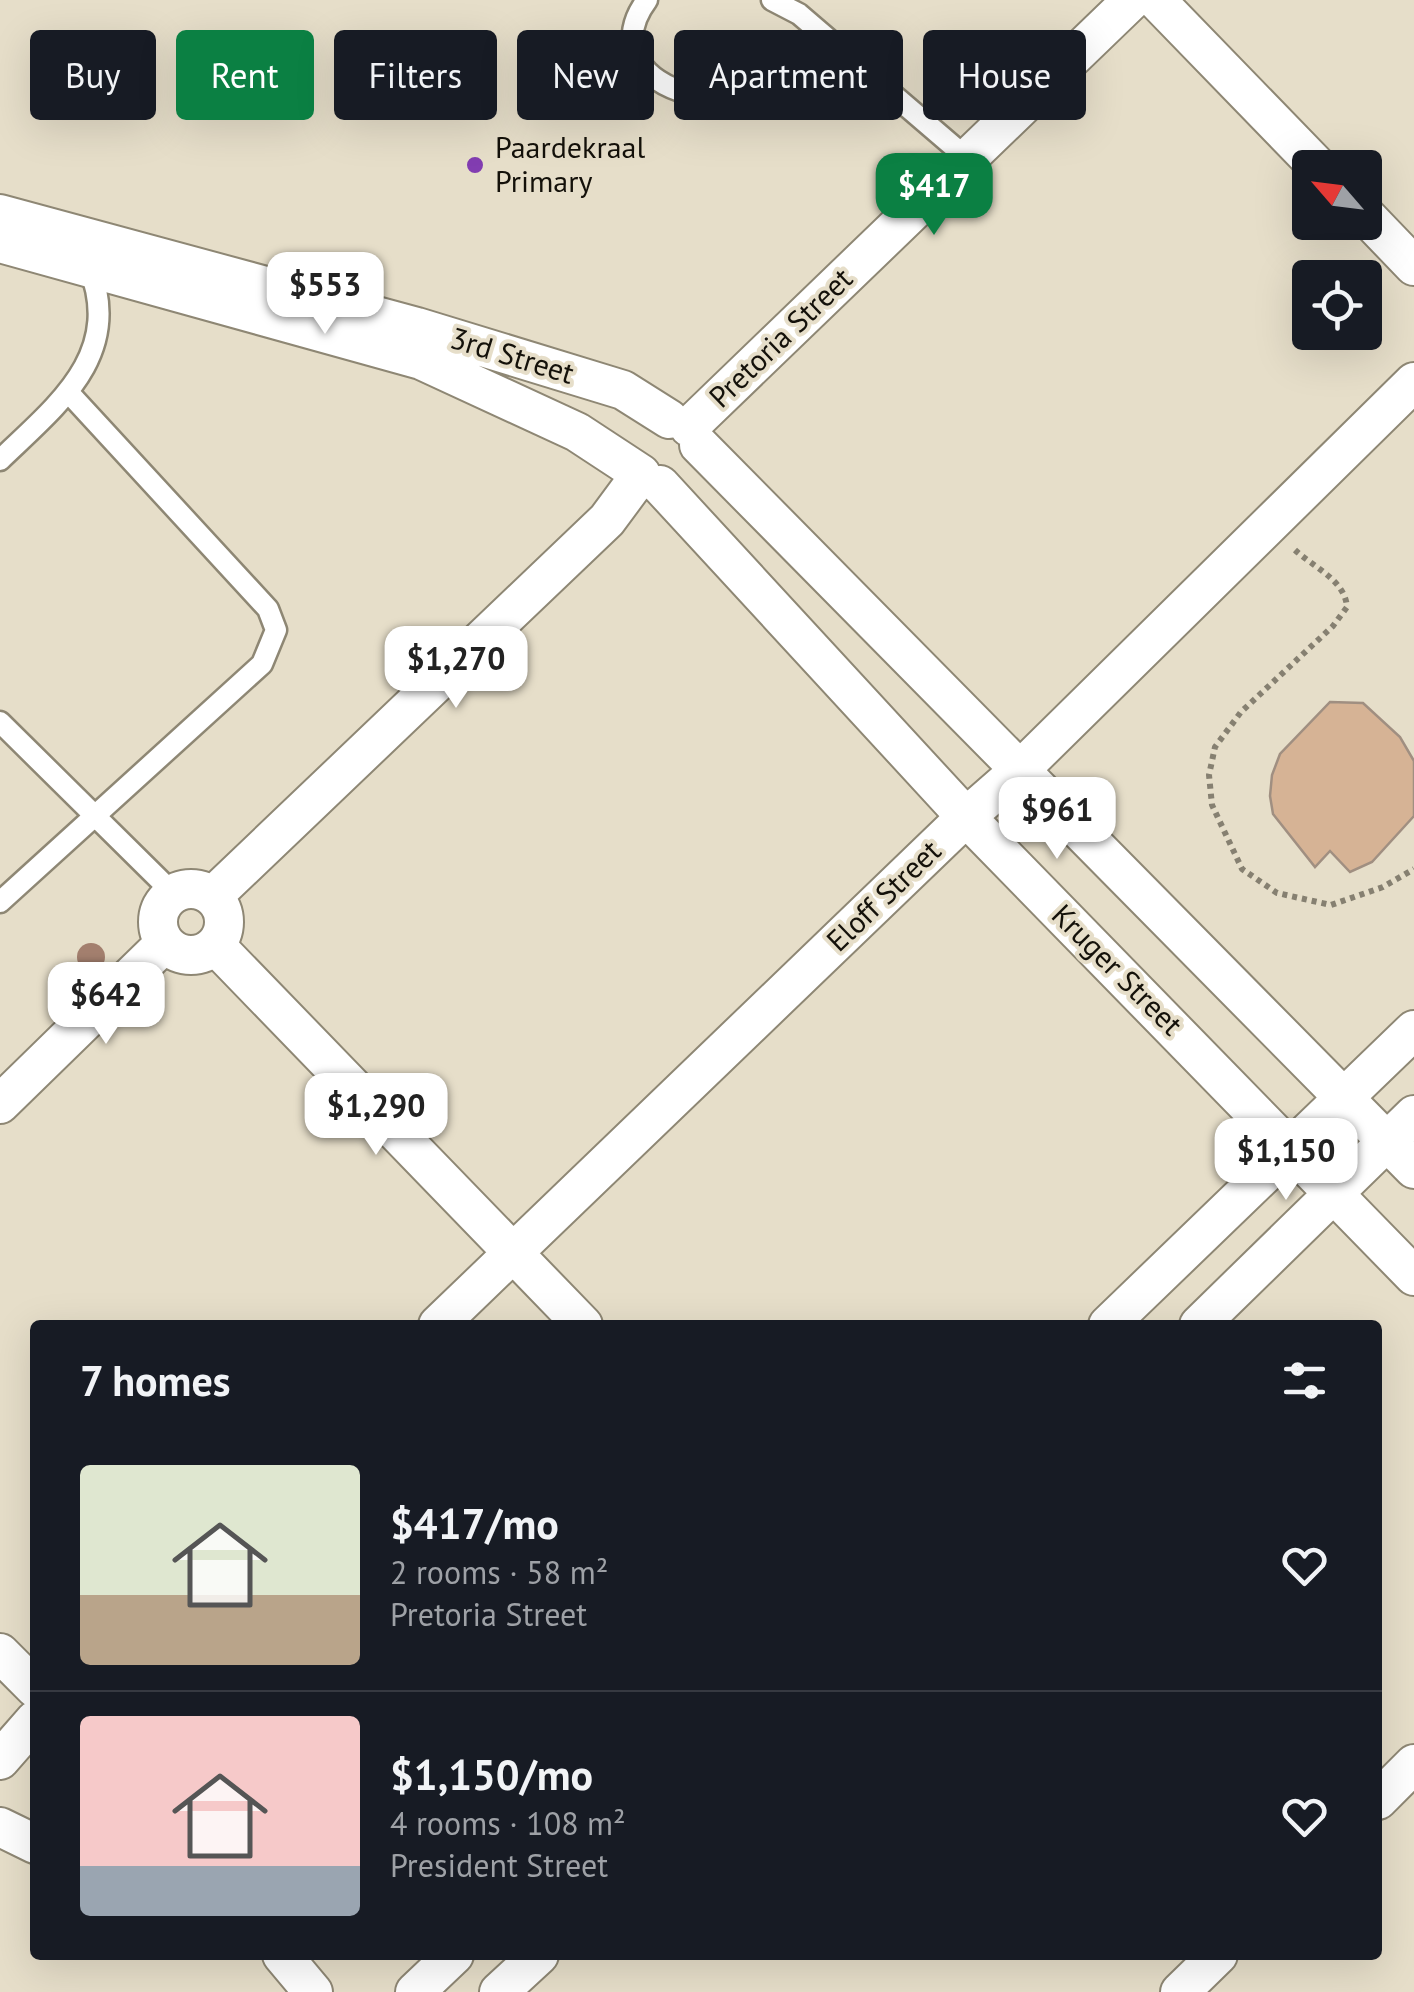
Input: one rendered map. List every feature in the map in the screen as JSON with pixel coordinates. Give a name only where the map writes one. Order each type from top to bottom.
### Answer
[{"type":"street","name":"Pretoria Street","points":[[686,430],[1132,0]]},
{"type":"street","points":[[1156,0],[1301,150]]},
{"type":"street","name":"3rd Street","points":[[0,214],[417,327],[623,390],[686,430]]},
{"type":"street","points":[[1382,233],[1414,266]]},
{"type":"street","name":"3rd Street","points":[[0,243],[421,360],[577,432],[650,480]]},
{"type":"street","name":"Eloff Street","points":[[443,1320],[1021,768],[1414,382]]},
{"type":"street","points":[[686,430],[697,466],[691,475],[672,486],[650,480],[633,452],[635,441],[649,424],[686,430],[1414,1169]]},
{"type":"street","points":[[213,896],[650,480]]},
{"type":"street","name":"Kruger Street","points":[[650,480],[966,817],[1414,1276]]},
{"type":"street","points":[[194,888],[213,896],[224,914],[224,926],[215,945],[195,955],[184,955],[164,943],[159,933],[159,911],[173,893],[194,888]]},
{"type":"street","points":[[0,1104],[164,943]]},
{"type":"street","points":[[215,945],[579,1320]]},
{"type":"street","points":[[1113,1320],[1414,1030]]},
{"type":"street","points":[[1204,1320],[1414,1114]]},
{"type":"street","points":[[0,1653],[30,1686]]},
{"type":"street","points":[[0,1674],[30,1689]]},
{"type":"street","points":[[0,1760],[30,1726]]},
{"type":"street","points":[[1382,1796],[1414,1764]]},
{"type":"street","points":[[0,1827],[30,1842]]},
{"type":"street","points":[[270,1960],[298,1974]]},
{"type":"street","points":[[416,1992],[449,1960]]},
{"type":"street","points":[[500,1992],[534,1960]]},
{"type":"lane","points":[[647,0],[633,29],[637,63],[659,84],[674,90]]},
{"type":"lane","points":[[772,0],[818,30]]},
{"type":"lane","points":[[903,102],[968,159]]},
{"type":"lane","points":[[0,460],[69,393],[85,369],[101,314],[99,293],[89,268]]},
{"type":"lane","points":[[0,902],[262,664],[276,630],[268,609],[69,393]]},
{"type":"lane","points":[[0,722],[173,893]]},
{"type":"path","points":[[1270,524],[1338,585],[1347,607],[1333,626],[1241,712],[1215,748],[1209,776],[1212,805],[1225,838],[1242,869],[1277,893],[1331,906],[1384,887],[1414,869]]},
{"type":"building","points":[[1330,702],[1363,703],[1400,737],[1414,761],[1414,816],[1372,862],[1350,872],[1330,851],[1315,867],[1273,814],[1270,796],[1280,754]]},
{"type":"place","name":"Paardekraal Primary","points":[[475,165]]}]
